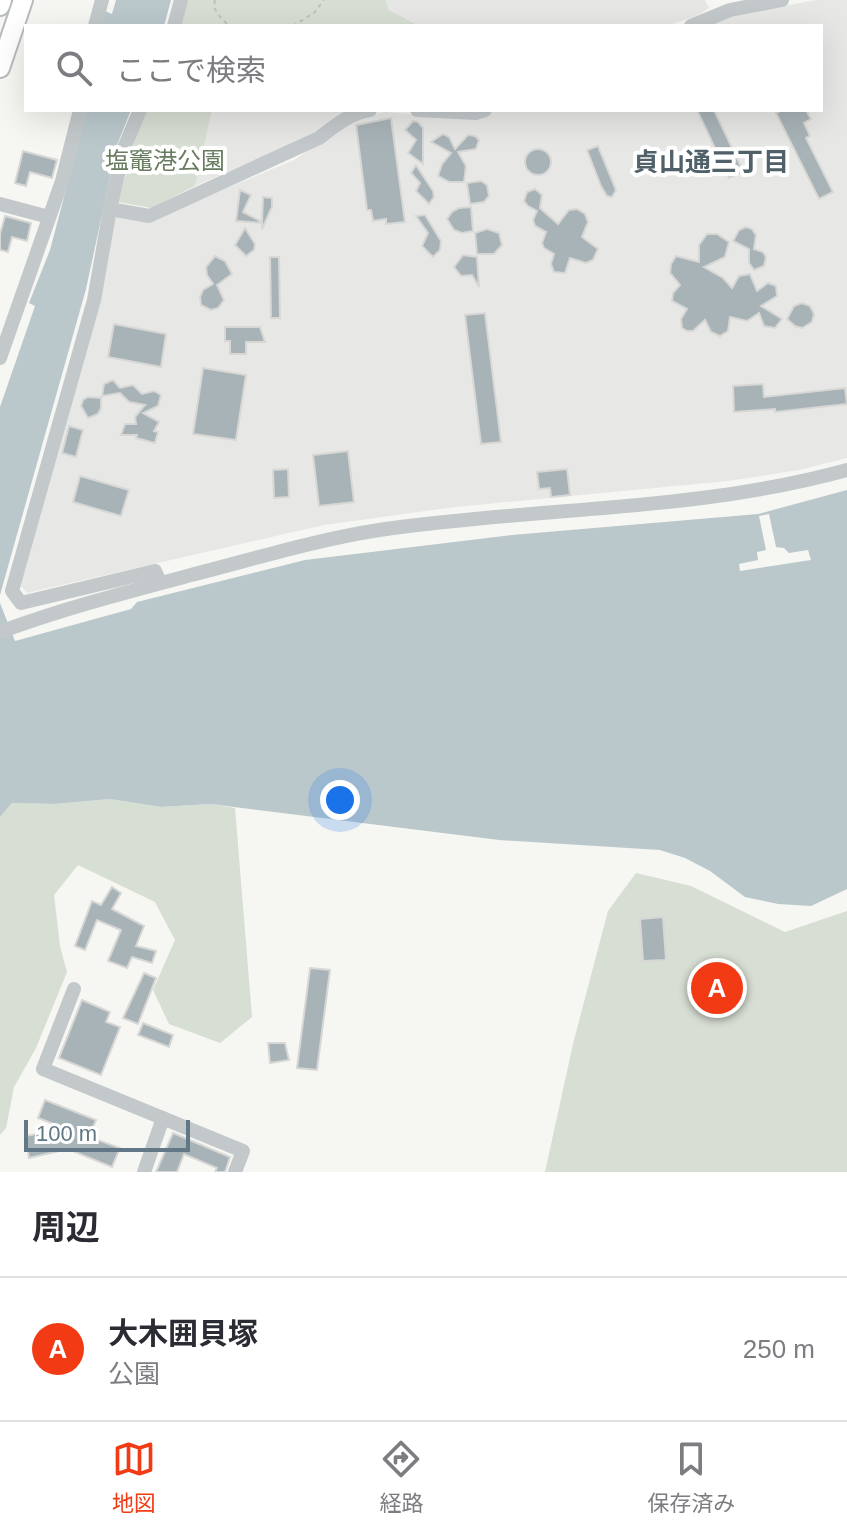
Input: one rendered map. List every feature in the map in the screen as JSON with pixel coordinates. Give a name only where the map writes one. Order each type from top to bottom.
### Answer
[{"type":"main road","points":[[0,6],[2,0]]},
{"type":"main road","points":[[0,68],[23,0]]},
{"type":"street","points":[[96,24],[102,0]]},
{"type":"street","points":[[175,24],[181,0]]},
{"type":"street","points":[[696,24],[730,10],[782,0]]},
{"type":"street","points":[[0,358],[62,181],[79,112]]},
{"type":"street","points":[[139,112],[124,148],[94,300],[12,591],[21,603],[155,571],[160,582]]},
{"type":"street","points":[[110,209],[149,216],[319,138],[358,112]]},
{"type":"street","points":[[456,112],[479,112]]},
{"type":"street","points":[[0,204],[49,217]]},
{"type":"street","points":[[0,632],[160,582],[310,543],[381,530],[705,497],[797,484],[847,470]]},
{"type":"street","points":[[74,989],[43,1069],[243,1151],[235,1172]]},
{"type":"street","points":[[144,1172],[163,1118]]},
{"type":"path","points":[[215,0],[220,19],[226,24]]},
{"type":"path","points":[[296,24],[314,13],[324,0]]},
{"type":"shaded area","points":[[116,0],[171,0],[165,24],[102,24],[105,11],[112,14]]},
{"type":"shaded area","points":[[386,0],[705,0],[709,8],[672,24],[415,24],[387,8]]},
{"type":"shaded area","points":[[816,0],[847,0],[847,458],[799,470],[728,481],[455,507],[324,525],[27,593],[21,586],[100,303],[113,218],[118,216],[148,221],[294,160],[354,119],[385,112],[480,120],[492,112],[823,112],[823,24],[709,24],[727,17]]},
{"type":"shaded area","points":[[86,112],[130,112],[117,145],[86,289],[0,595],[0,407],[35,306],[29,303],[50,250]]},
{"type":"shaded area","points":[[212,112],[345,112],[312,135],[195,186]]},
{"type":"shaded area","points":[[847,490],[847,889],[811,906],[778,904],[745,897],[710,871],[660,850],[499,840],[210,804],[161,807],[110,799],[55,804],[12,803],[0,817],[0,603],[15,641],[131,609],[137,602],[305,560],[512,535],[758,514]]},
{"type":"green space","points":[[188,0],[386,0],[388,9],[415,24],[180,24]]},
{"type":"green space","name":"塩竈港公園","points":[[146,112],[212,112],[195,186],[151,208],[118,202],[136,135]]},
{"type":"green space","points":[[110,799],[161,807],[210,804],[235,808],[252,1017],[220,1043],[169,1024],[153,990],[175,940],[155,902],[78,865],[54,895],[60,946],[67,972],[36,1048],[14,1087],[6,1128],[0,1135],[0,817],[12,803],[55,804]]},
{"type":"green space","points":[[636,873],[691,886],[785,932],[847,911],[847,1172],[545,1172],[573,1044],[608,911]]},
{"type":"pier","points":[[769,514],[776,547],[784,548],[789,553],[808,550],[811,560],[740,571],[739,564],[758,560],[757,552],[766,550],[759,516]]},
{"type":"building","points":[[698,112],[715,112],[743,171],[729,178]]},
{"type":"building","points":[[807,112],[811,119],[804,123],[810,136],[806,138],[833,192],[819,199],[776,113]]},
{"type":"building","points":[[391,118],[405,222],[386,224],[386,219],[373,221],[371,210],[367,210],[356,125]]},
{"type":"building","points":[[413,121],[423,128],[423,164],[408,153],[416,140],[405,130]]},
{"type":"building","points":[[443,134],[449,137],[455,149],[468,135],[479,140],[476,149],[458,152],[466,166],[464,182],[449,182],[438,176],[442,164],[451,153],[431,142]]},
{"type":"building","points":[[598,146],[616,190],[612,197],[607,196],[601,186],[587,150]]},
{"type":"building","points":[[538,149],[547,153],[551,162],[547,171],[538,175],[529,171],[525,162],[529,153]]},
{"type":"building","points":[[23,151],[57,160],[52,178],[30,172],[26,186],[15,183]]},
{"type":"building","points":[[416,165],[433,191],[434,197],[429,204],[416,191],[420,183],[411,173]]},
{"type":"building","points":[[481,181],[487,185],[489,196],[484,202],[470,204],[467,183]]},
{"type":"building","points":[[535,189],[542,195],[540,208],[558,224],[569,210],[577,209],[585,214],[588,222],[582,237],[598,249],[593,260],[586,263],[570,258],[565,273],[554,272],[551,264],[554,254],[542,243],[546,232],[535,226],[533,220],[537,211],[524,201],[527,192]]},
{"type":"building","points":[[240,190],[251,195],[243,212],[262,222],[263,197],[272,198],[272,207],[262,229],[262,223],[236,221]]},
{"type":"building","points":[[471,207],[473,231],[462,233],[454,230],[447,219],[452,212]]},
{"type":"building","points":[[425,215],[441,241],[440,250],[433,257],[422,246],[428,233],[416,216]]},
{"type":"building","points":[[5,216],[31,223],[27,241],[12,237],[8,252],[0,250]]},
{"type":"building","points":[[746,227],[756,235],[754,249],[763,252],[766,257],[764,266],[754,270],[749,263],[749,249],[733,241],[739,230]]},
{"type":"building","points":[[245,228],[255,244],[254,250],[246,256],[235,245]]},
{"type":"building","points":[[487,229],[499,233],[502,245],[494,254],[477,254],[475,233]]},
{"type":"building","points":[[707,234],[717,234],[729,242],[725,257],[704,267],[723,278],[732,288],[739,276],[750,274],[757,291],[768,283],[776,286],[777,296],[761,306],[782,319],[775,328],[764,326],[759,313],[747,321],[730,317],[728,331],[720,336],[711,332],[705,320],[693,331],[682,328],[681,319],[687,309],[672,301],[673,293],[680,285],[670,273],[671,264],[676,256],[699,262],[699,245]]},
{"type":"building","points":[[463,255],[477,257],[479,287],[472,275],[461,276],[454,267]]},
{"type":"building","points":[[215,256],[225,261],[232,274],[217,285],[224,300],[218,308],[211,310],[201,305],[200,297],[203,290],[213,284],[206,267]]},
{"type":"building","points":[[270,257],[279,257],[280,318],[271,318]]},
{"type":"building","points":[[802,303],[810,306],[814,314],[812,322],[802,328],[787,319],[794,306]]},
{"type":"building","points":[[485,313],[501,442],[481,444],[465,315]]},
{"type":"building","points":[[114,324],[166,334],[161,367],[108,357]]},
{"type":"building","points":[[225,327],[260,327],[265,342],[246,342],[246,354],[230,354],[230,341],[225,341]]},
{"type":"building","points":[[203,368],[246,375],[236,440],[193,434]]},
{"type":"building","points":[[113,380],[120,388],[133,385],[142,394],[154,391],[161,395],[158,406],[143,413],[159,422],[154,431],[158,432],[155,443],[136,438],[137,435],[121,435],[125,424],[136,424],[135,417],[145,405],[129,402],[120,393],[102,396],[104,384]]},
{"type":"building","points":[[763,384],[764,397],[845,388],[847,404],[775,412],[775,409],[734,412],[733,386]]},
{"type":"building","points":[[88,397],[101,398],[101,408],[98,414],[88,418],[81,406]]},
{"type":"building","points":[[69,426],[83,430],[76,457],[62,453]]},
{"type":"building","points":[[348,451],[354,502],[319,506],[313,455]]},
{"type":"building","points":[[288,469],[289,497],[274,498],[273,470]]},
{"type":"building","points":[[567,469],[570,495],[551,497],[550,488],[539,489],[537,472]]},
{"type":"building","points":[[80,476],[129,490],[121,516],[73,502]]},
{"type":"building","points":[[112,887],[121,893],[112,909],[144,926],[136,946],[156,951],[152,963],[132,957],[127,968],[108,961],[121,930],[97,920],[85,950],[75,946],[92,901],[101,905]]},
{"type":"building","points":[[663,917],[666,960],[643,961],[640,919]]},
{"type":"building","points":[[310,968],[330,970],[317,1070],[297,1068]]},
{"type":"building","points":[[144,973],[156,978],[138,1024],[123,1018]]},
{"type":"building","points":[[82,1000],[110,1012],[106,1022],[120,1027],[101,1075],[59,1058]]},
{"type":"building","points":[[143,1023],[173,1035],[169,1047],[138,1035]]},
{"type":"building","points":[[268,1043],[285,1043],[289,1060],[270,1063]]},
{"type":"building","points":[[45,1100],[96,1120],[89,1137],[120,1148],[112,1167],[68,1149],[29,1158],[25,1136],[67,1129],[38,1118]]},
{"type":"building","points":[[173,1133],[230,1157],[225,1172],[215,1172],[217,1168],[184,1154],[177,1172],[156,1172]]},
{"type":"place","name":"大木囲貝塚","points":[[717,988]]},
{"type":"district","name":"貞山通三丁目","points":[[711,162]]}]
